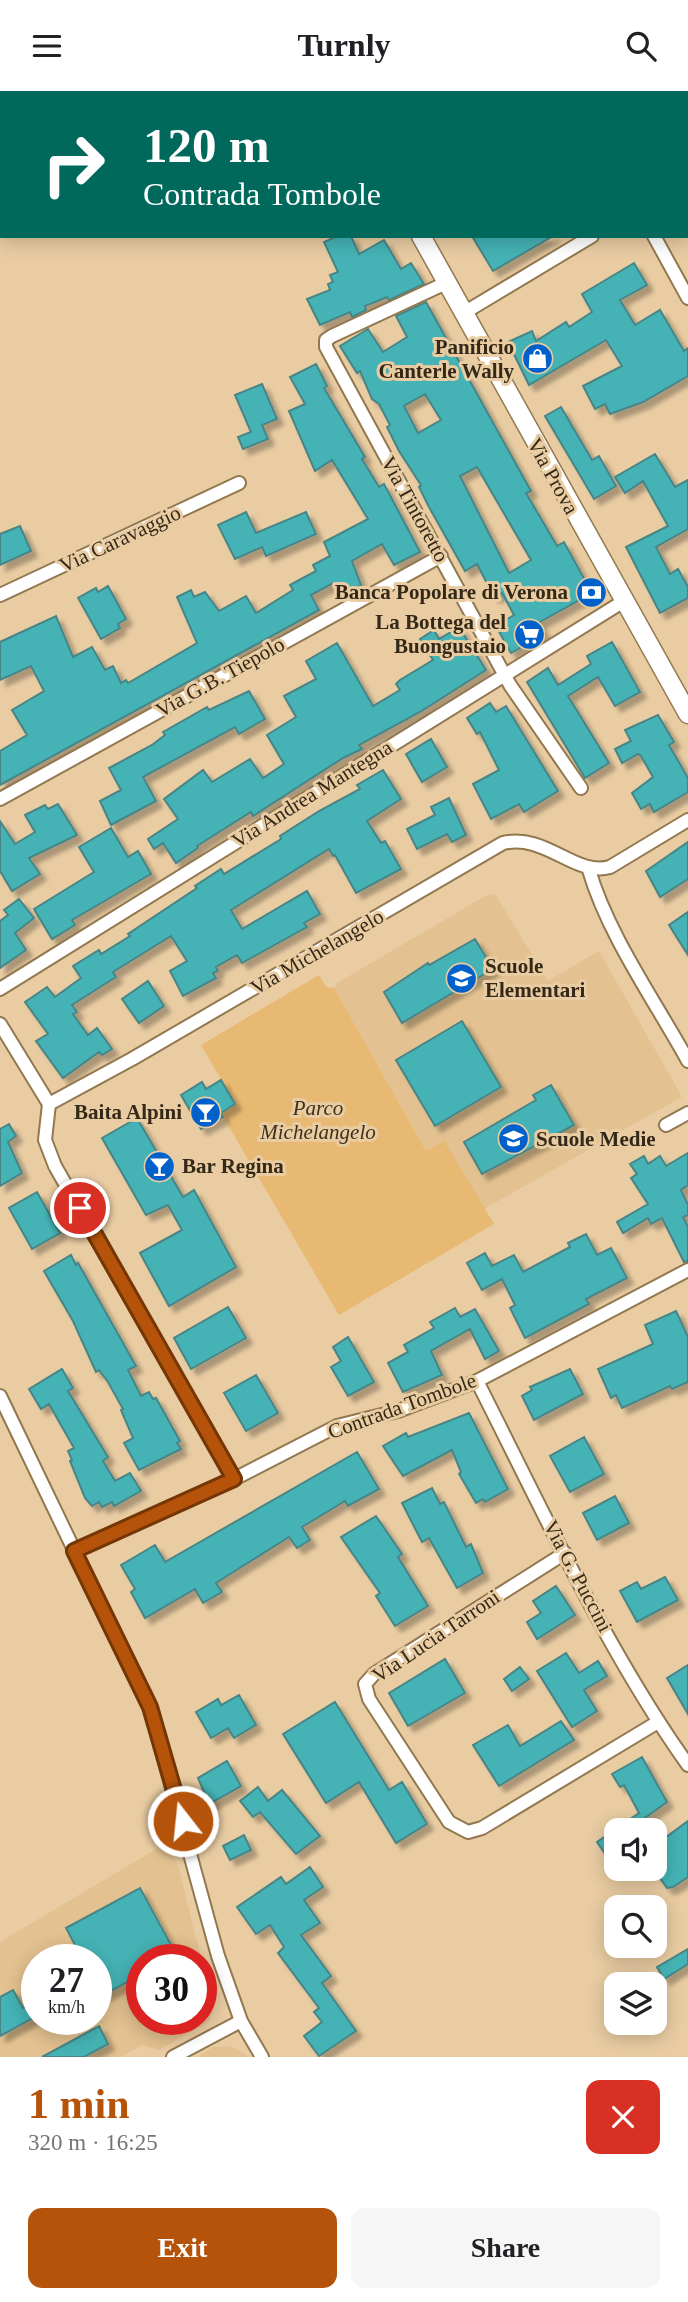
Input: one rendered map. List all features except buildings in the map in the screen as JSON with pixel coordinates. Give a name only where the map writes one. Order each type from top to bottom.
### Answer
[{"type":"main road","name":"Via Prova","points":[[422,238],[462,314],[688,714]]},
{"type":"street","points":[[462,314],[589,238]]},
{"type":"street","points":[[655,238],[688,298]]},
{"type":"street","name":"Via Tintoretto","points":[[446,283],[326,340],[326,347],[504,674],[581,788]]},
{"type":"street","name":"Via Caravaggio","points":[[0,595],[239,483]]},
{"type":"street","name":"Via G.B. Tiepolo","points":[[0,799],[441,556]]},
{"type":"street","name":"Via Andrea Mantegna","points":[[0,989],[624,601]]},
{"type":"street","points":[[688,820],[610,867],[589,870],[596,893],[614,929],[688,1061]]},
{"type":"street","name":"Via Michelangelo","points":[[48,1104],[132,1059],[503,843],[530,842],[575,860],[589,870]]},
{"type":"street","points":[[0,1024],[48,1104],[45,1140],[55,1166],[234,1479]]},
{"type":"street","points":[[666,1125],[688,1113]]},
{"type":"street","name":"Contrada Tombole","points":[[74,1551],[234,1479],[337,1426],[398,1411],[477,1381],[688,1270]]},
{"type":"street","name":"Via G. Puccini","points":[[477,1381],[565,1553],[658,1722],[688,1765]]},
{"type":"street","points":[[0,1396],[150,1707],[215,1943],[241,2021],[262,2057]]},
{"type":"street","name":"Via Lucia Tarroni","points":[[565,1553],[374,1674],[365,1684],[369,1699],[449,1822],[468,1832],[482,1828],[658,1722]]},
{"type":"street","points":[[173,2057],[241,2021]]},
{"type":"shaded area","points":[[495,894],[548,981],[599,951],[682,1097],[482,1210],[443,1142],[426,1151],[334,988],[337,983],[487,895]]},
{"type":"shaded area","points":[[168,1842],[179,1869],[198,1944],[126,1944],[126,2035],[186,2035],[159,2050],[143,2045],[120,2057],[0,2057],[0,1942]]},
{"type":"shaded area","points":[[231,2046],[249,2057],[197,2057],[213,2047]]},
{"type":"green space","name":"Parco Michelangelo","points":[[319,975],[326,987],[334,988],[426,1151],[444,1141],[494,1224],[339,1315],[221,1113],[235,1103],[201,1045]]},
{"type":"place","name":"Panificio Canterle Wally","points":[[537,359]]},
{"type":"place","name":"Banca Popolare di Verona","points":[[591,592]]},
{"type":"place","name":"La Bottega del Buongustaio","points":[[529,634]]},
{"type":"place","name":"Scuole Elementari","points":[[462,978]]},
{"type":"place","name":"Baita Alpini","points":[[205,1112]]},
{"type":"place","name":"Scuole Medie","points":[[513,1139]]},
{"type":"place","name":"Bar Regina","points":[[159,1166]]},
{"type":"route","points":[[80,1208],[234,1479],[74,1551],[150,1707],[183,1821]]}]
